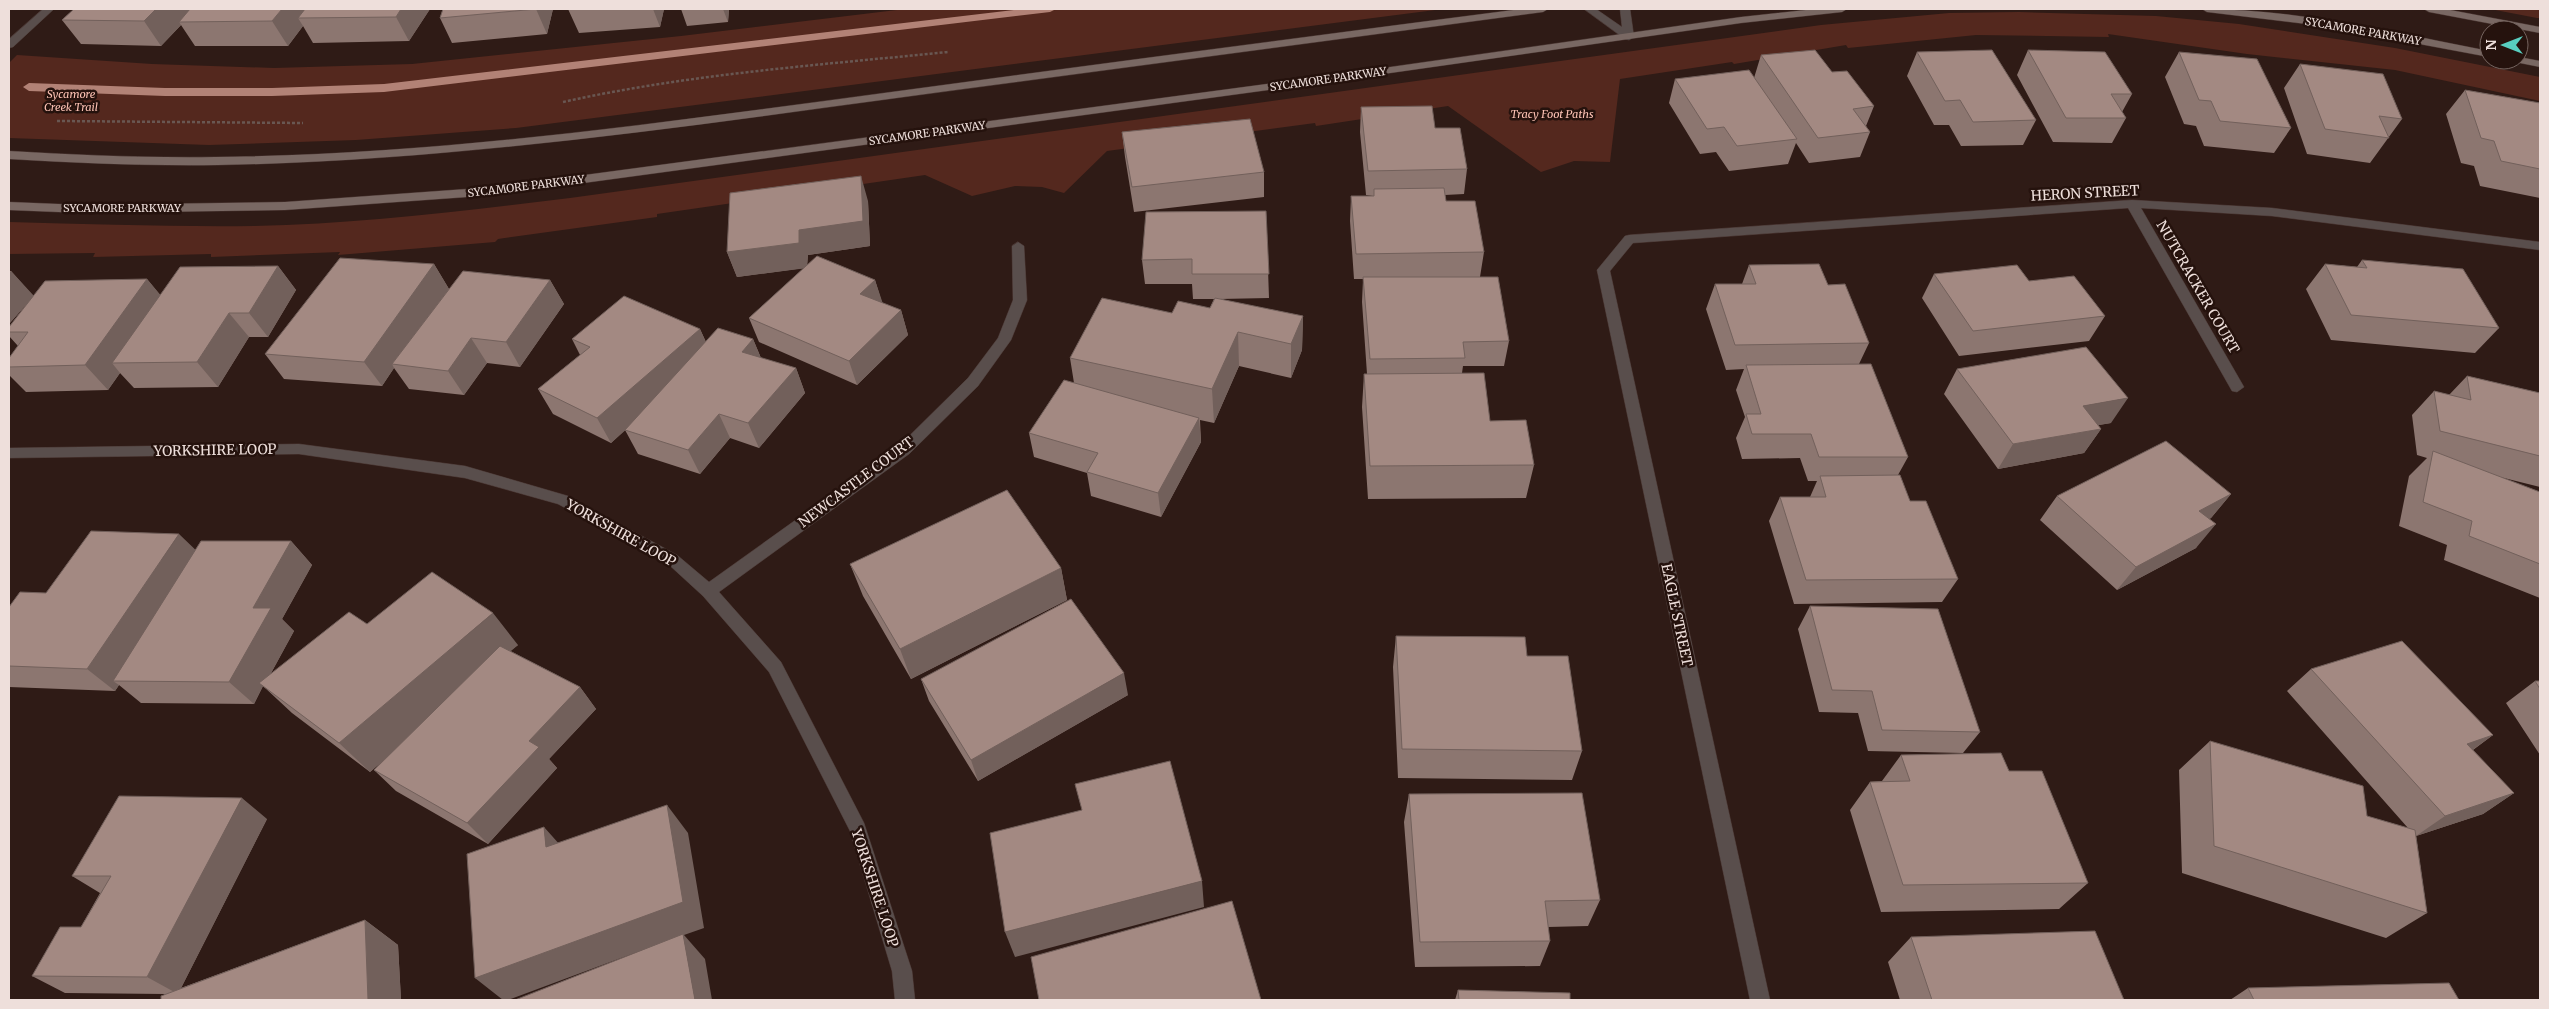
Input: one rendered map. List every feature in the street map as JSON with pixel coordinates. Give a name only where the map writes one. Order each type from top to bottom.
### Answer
[{"type":"main road","points":[[9,155],[127,161],[276,159],[428,151],[525,142],[1543,9]]},
{"type":"main road","name":"SYCAMORE PARKWAY","points":[[9,206],[83,209],[285,206],[495,191],[1842,9]]},
{"type":"main road","name":"SYCAMORE PARKWAY","points":[[2207,9],[2323,23],[2479,52]]},
{"type":"main road","points":[[2429,9],[2540,30]]},
{"type":"street","points":[[9,45],[49,9]]},
{"type":"street","points":[[1589,9],[1629,37]]},
{"type":"street","points":[[1626,9],[1629,37]]},
{"type":"street","name":"HERON STREET","points":[[1629,239],[2132,204],[2272,212],[2540,246]]},
{"type":"street","name":"NUTCRACKER COURT","points":[[2132,204],[2237,387]]},
{"type":"street","name":"EAGLE STREET","points":[[1629,239],[1603,270],[1760,1000]]},
{"type":"street","name":"NEWCASTLE COURT","points":[[709,591],[904,450],[973,382],[1004,340],[1020,300],[1018,246]]},
{"type":"street","name":"YORKSHIRE LOOP","points":[[9,453],[299,449],[466,472],[563,500],[672,559],[709,591],[774,668],[858,829],[902,971],[905,1000]]},
{"type":"path","points":[[560,102],[621,89],[724,75],[904,55],[952,52]]},
{"type":"path","points":[[52,122],[311,123]]},
{"type":"green space","name":"Sycamore Creek Trail","points":[[905,9],[1443,9],[516,128],[356,140],[209,145],[9,138],[9,63],[17,55],[152,64],[274,68],[412,64],[681,36]]},
{"type":"green space","points":[[2490,9],[2540,9],[2540,18],[2537,18]]},
{"type":"green space","name":"Tracy Foot Paths","points":[[2019,12],[2156,16],[2239,24],[2395,48],[2479,65],[2479,70],[2505,70],[2540,77],[2540,101],[2395,70],[2247,54],[2108,34],[2109,37],[1976,35],[1848,48],[1846,45],[1734,64],[1732,62],[1620,79],[1610,162],[1574,161],[1541,172],[1448,106],[1316,126],[1315,123],[1107,151],[1064,193],[1042,187],[1015,186],[972,196],[925,175],[657,214],[657,217],[498,239],[495,242],[338,255],[340,252],[211,257],[211,254],[93,257],[95,253],[9,254],[9,222],[162,226],[254,226],[333,223],[452,212],[570,198],[1821,25],[1949,13]]},
{"type":"building","points":[[74,9],[156,9],[144,21],[62,20]]},
{"type":"building","points":[[190,9],[282,9],[272,21],[179,22]]},
{"type":"building","points":[[305,9],[401,9],[396,17],[298,18]]},
{"type":"building","points":[[443,9],[536,9],[440,18]]},
{"type":"building","points":[[1815,50],[1832,72],[1847,71],[1874,106],[1853,109],[1870,132],[1818,138],[1761,55]]},
{"type":"building","points":[[1992,50],[2036,120],[1973,122],[1960,100],[1945,101],[1917,52]]},
{"type":"building","points":[[2028,50],[2105,52],[2132,94],[2111,94],[2126,118],[2066,118]]},
{"type":"building","points":[[2179,52],[2257,59],[2291,128],[2220,121],[2211,101],[2199,100]]},
{"type":"building","points":[[2300,64],[2383,74],[2402,119],[2379,116],[2389,138],[2325,129]]},
{"type":"building","points":[[1749,70],[1797,139],[1737,146],[1724,127],[1707,129],[1675,79]]},
{"type":"building","points":[[2465,90],[2540,103],[2540,169],[2501,161],[2494,141],[2481,138]]},
{"type":"building","points":[[1432,106],[1435,128],[1460,128],[1467,169],[1368,171],[1361,107]]},
{"type":"building","points":[[1250,119],[1264,172],[1132,187],[1122,132]]},
{"type":"building","points":[[861,176],[863,221],[799,230],[799,243],[727,252],[730,193]]},
{"type":"building","points":[[1444,188],[1446,201],[1475,201],[1484,252],[1356,254],[1351,196],[1374,196],[1374,189]]},
{"type":"building","points":[[1266,211],[1269,274],[1192,274],[1192,259],[1142,260],[1146,212]]},
{"type":"building","points":[[817,256],[875,280],[860,294],[901,310],[849,361],[749,318]]},
{"type":"building","points":[[340,258],[434,264],[364,362],[265,354]]},
{"type":"building","points":[[2362,260],[2463,269],[2499,328],[2351,315],[2325,264],[2367,268]]},
{"type":"building","points":[[1819,264],[1828,285],[1845,284],[1869,343],[1735,345],[1715,284],[1756,284],[1749,265]]},
{"type":"building","points":[[2017,265],[2029,281],[2074,276],[2105,316],[1973,331],[1934,274]]},
{"type":"building","points":[[278,266],[249,313],[229,313],[197,362],[112,363],[180,267]]},
{"type":"building","points":[[463,271],[550,280],[506,342],[471,338],[448,371],[392,364]]},
{"type":"building","points":[[1363,277],[1498,277],[1509,341],[1463,342],[1465,358],[1370,359]]},
{"type":"building","points":[[147,279],[85,365],[9,367],[9,358],[28,332],[9,332],[9,327],[45,281]]},
{"type":"building","points":[[624,296],[700,329],[597,418],[538,389],[590,347],[572,339]]},
{"type":"building","points":[[1102,298],[1172,313],[1178,301],[1210,308],[1215,298],[1303,316],[1291,344],[1238,332],[1212,389],[1070,358]]},
{"type":"building","points":[[718,328],[753,339],[742,352],[796,368],[748,423],[719,414],[688,450],[625,430]]},
{"type":"building","points":[[2086,347],[2128,398],[2083,406],[2101,429],[2013,444],[1957,369]]},
{"type":"building","points":[[1871,364],[1908,457],[1819,457],[1811,434],[1752,434],[1746,414],[1761,414],[1746,365]]},
{"type":"building","points":[[1484,373],[1490,421],[1526,420],[1534,465],[1370,466],[1364,374]]},
{"type":"building","points":[[2467,376],[2540,393],[2540,456],[2440,431],[2434,391],[2471,400]]},
{"type":"building","points":[[1064,380],[1199,418],[1158,493],[1087,472],[1098,453],[1029,433]]},
{"type":"building","points":[[2166,441],[2231,494],[2199,511],[2216,524],[2136,567],[2057,496]]},
{"type":"building","points":[[2433,451],[2540,492],[2540,564],[2469,536],[2472,521],[2423,502]]},
{"type":"building","points":[[1900,475],[1910,501],[1926,501],[1958,579],[1806,580],[1780,497],[1826,497],[1820,476]]},
{"type":"building","points":[[1007,490],[1061,568],[900,649],[850,564]]},
{"type":"building","points":[[91,531],[179,534],[87,669],[9,666],[9,607],[20,592],[46,593]]},
{"type":"building","points":[[201,541],[291,541],[253,608],[271,608],[229,682],[113,681]]},
{"type":"building","points":[[432,572],[493,613],[339,743],[259,683],[349,612],[367,624]]},
{"type":"building","points":[[1071,599],[1124,673],[971,760],[921,679]]},
{"type":"building","points":[[1810,606],[1938,609],[1980,732],[1882,730],[1872,691],[1832,690]]},
{"type":"building","points":[[1396,636],[1525,637],[1527,656],[1568,656],[1582,751],[1402,749]]},
{"type":"building","points":[[2402,641],[2493,735],[2467,744],[2514,793],[2445,816],[2311,669]]},
{"type":"building","points":[[500,646],[580,687],[529,741],[539,747],[467,823],[374,770]]},
{"type":"building","points":[[2535,681],[2540,681],[2540,689]]},
{"type":"building","points":[[2210,741],[2363,786],[2367,816],[2415,830],[2427,913],[2214,846]]},
{"type":"building","points":[[2001,753],[2009,771],[2042,771],[2088,883],[1903,885],[1870,782],[1910,781],[1901,755]]},
{"type":"building","points":[[1170,761],[1202,881],[1005,932],[990,833],[1082,810],[1075,784]]},
{"type":"building","points":[[1582,793],[1600,900],[1545,901],[1550,941],[1420,942],[1409,794]]},
{"type":"building","points":[[119,796],[242,798],[147,977],[32,976],[60,927],[81,927],[111,876],[72,876]]},
{"type":"building","points":[[667,805],[683,902],[475,978],[467,854],[544,827],[546,847]]},
{"type":"building","points":[[1232,901],[1261,1000],[1039,1000],[1031,957]]},
{"type":"building","points":[[365,920],[368,1000],[161,1000],[161,996]]},
{"type":"building","points":[[2095,931],[2124,1000],[1932,1000],[1911,937]]},
{"type":"building","points":[[683,934],[695,1000],[515,1000]]},
{"type":"building","points":[[2449,983],[2459,1000],[2254,1000],[2248,988]]},
{"type":"building","points":[[1458,990],[1570,993],[1570,1000],[1459,1000]]},
{"type":"waterway","points":[[29,87],[165,92],[272,92],[384,88],[1050,9]]}]
